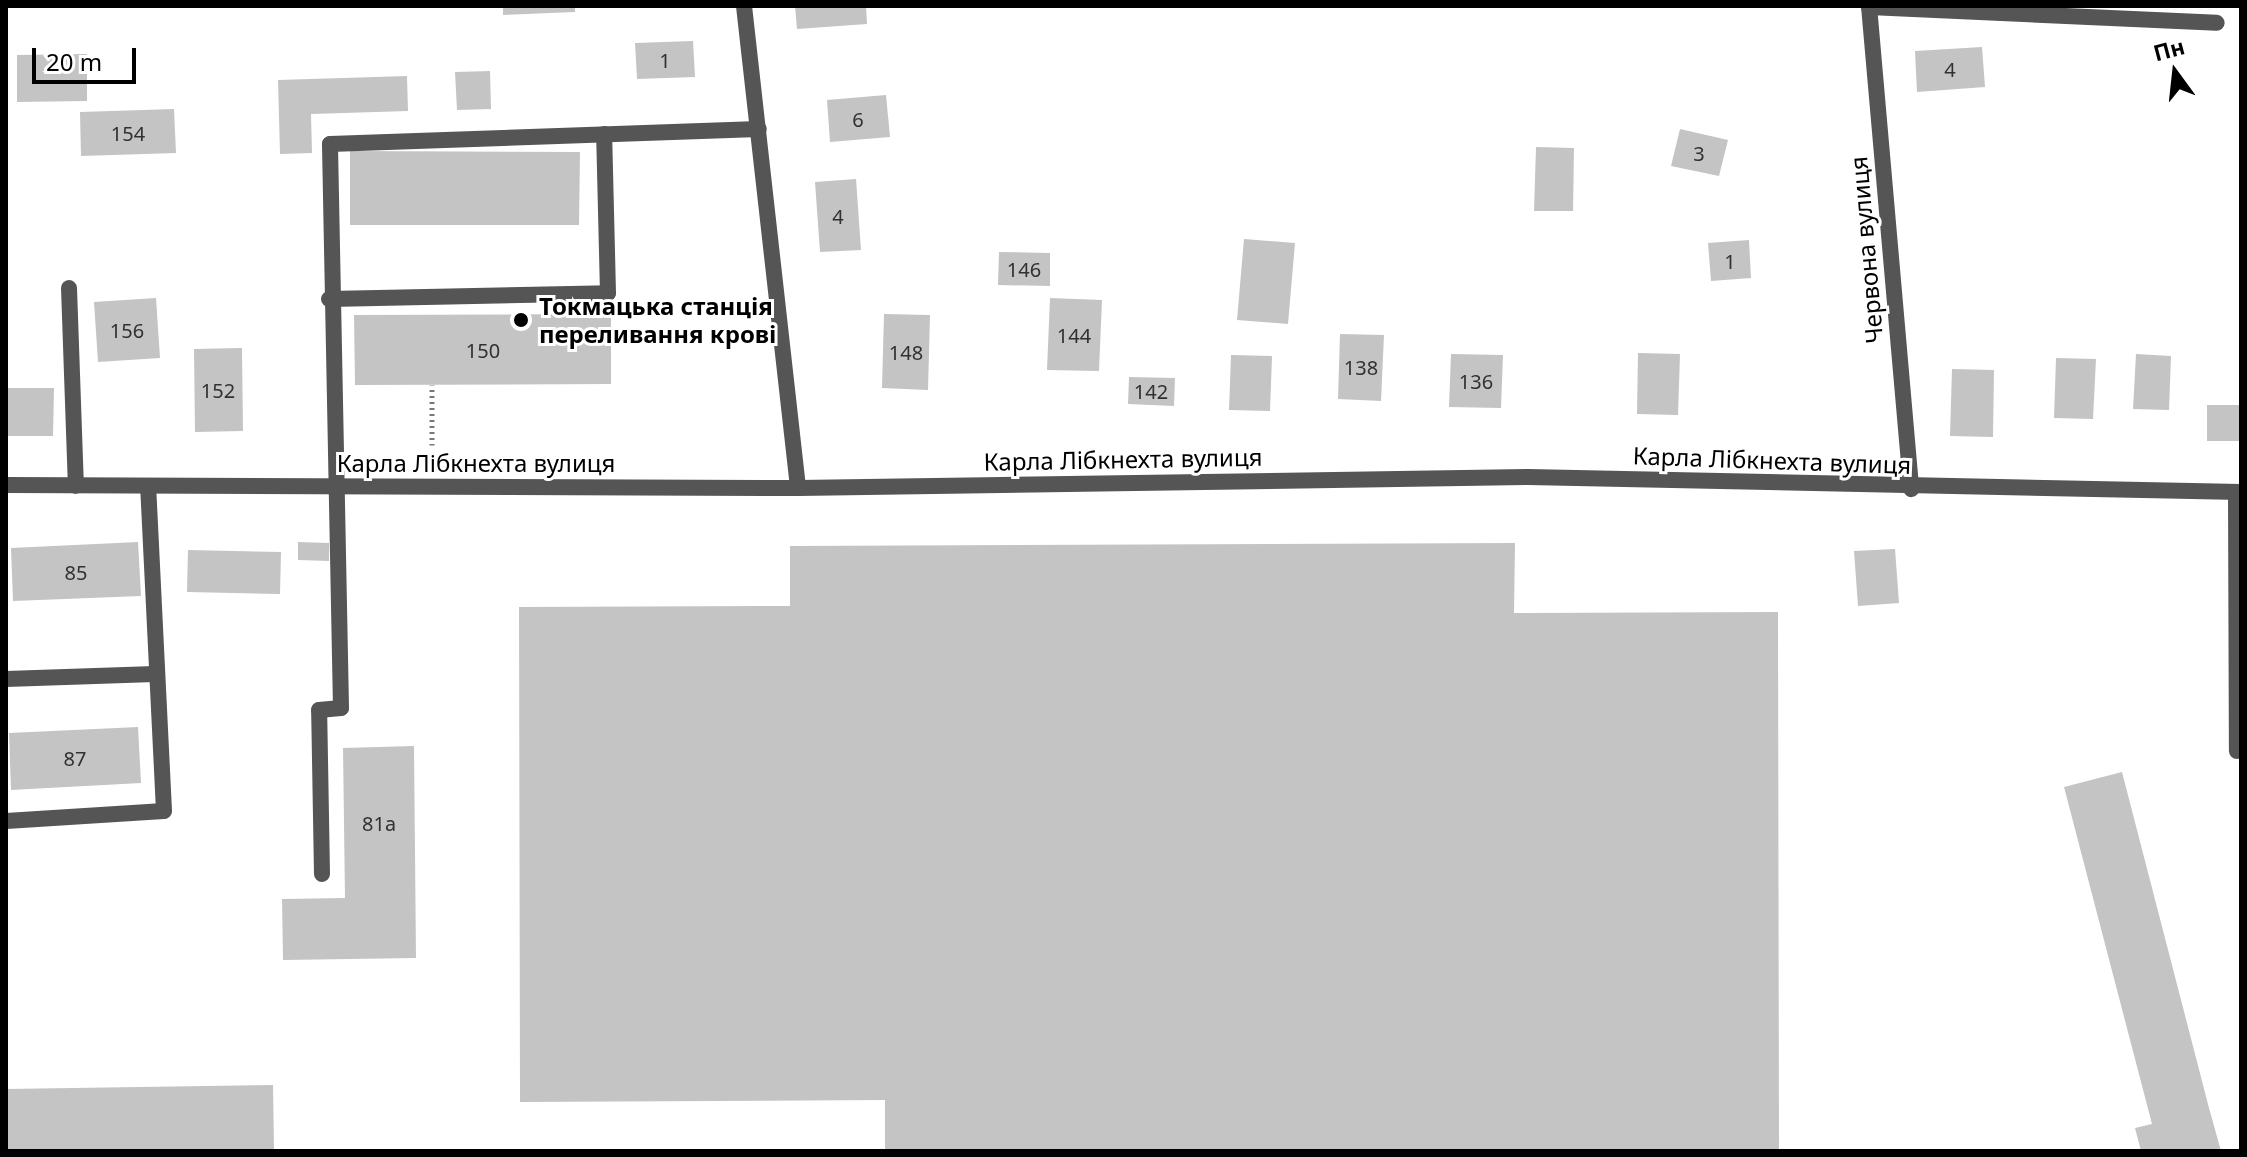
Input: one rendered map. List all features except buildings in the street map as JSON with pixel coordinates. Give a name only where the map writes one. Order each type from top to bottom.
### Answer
[{"type":"street","points":[[744,6],[798,488]]},
{"type":"street","points":[[1869,7],[2217,23]]},
{"type":"street","name":"Червона вулиця","points":[[1869,7],[1911,489]]},
{"type":"street","points":[[322,874],[319,710],[341,708],[329,299],[330,144],[759,129]]},
{"type":"street","points":[[329,299],[608,293],[604,134]]},
{"type":"street","points":[[69,288],[76,486]]},
{"type":"street","name":"Карла Лібкнехта вулиця","points":[[6,485],[798,488],[1528,477],[1911,489],[2239,492]]},
{"type":"street","points":[[6,821],[164,811],[148,486]]},
{"type":"street","points":[[2237,751],[2239,492]]},
{"type":"street","points":[[6,679],[155,674]]},
{"type":"path","points":[[432,385],[432,445]]},
{"type":"place","name":"Токмацька станція переливання крові","points":[[521,320]]}]
